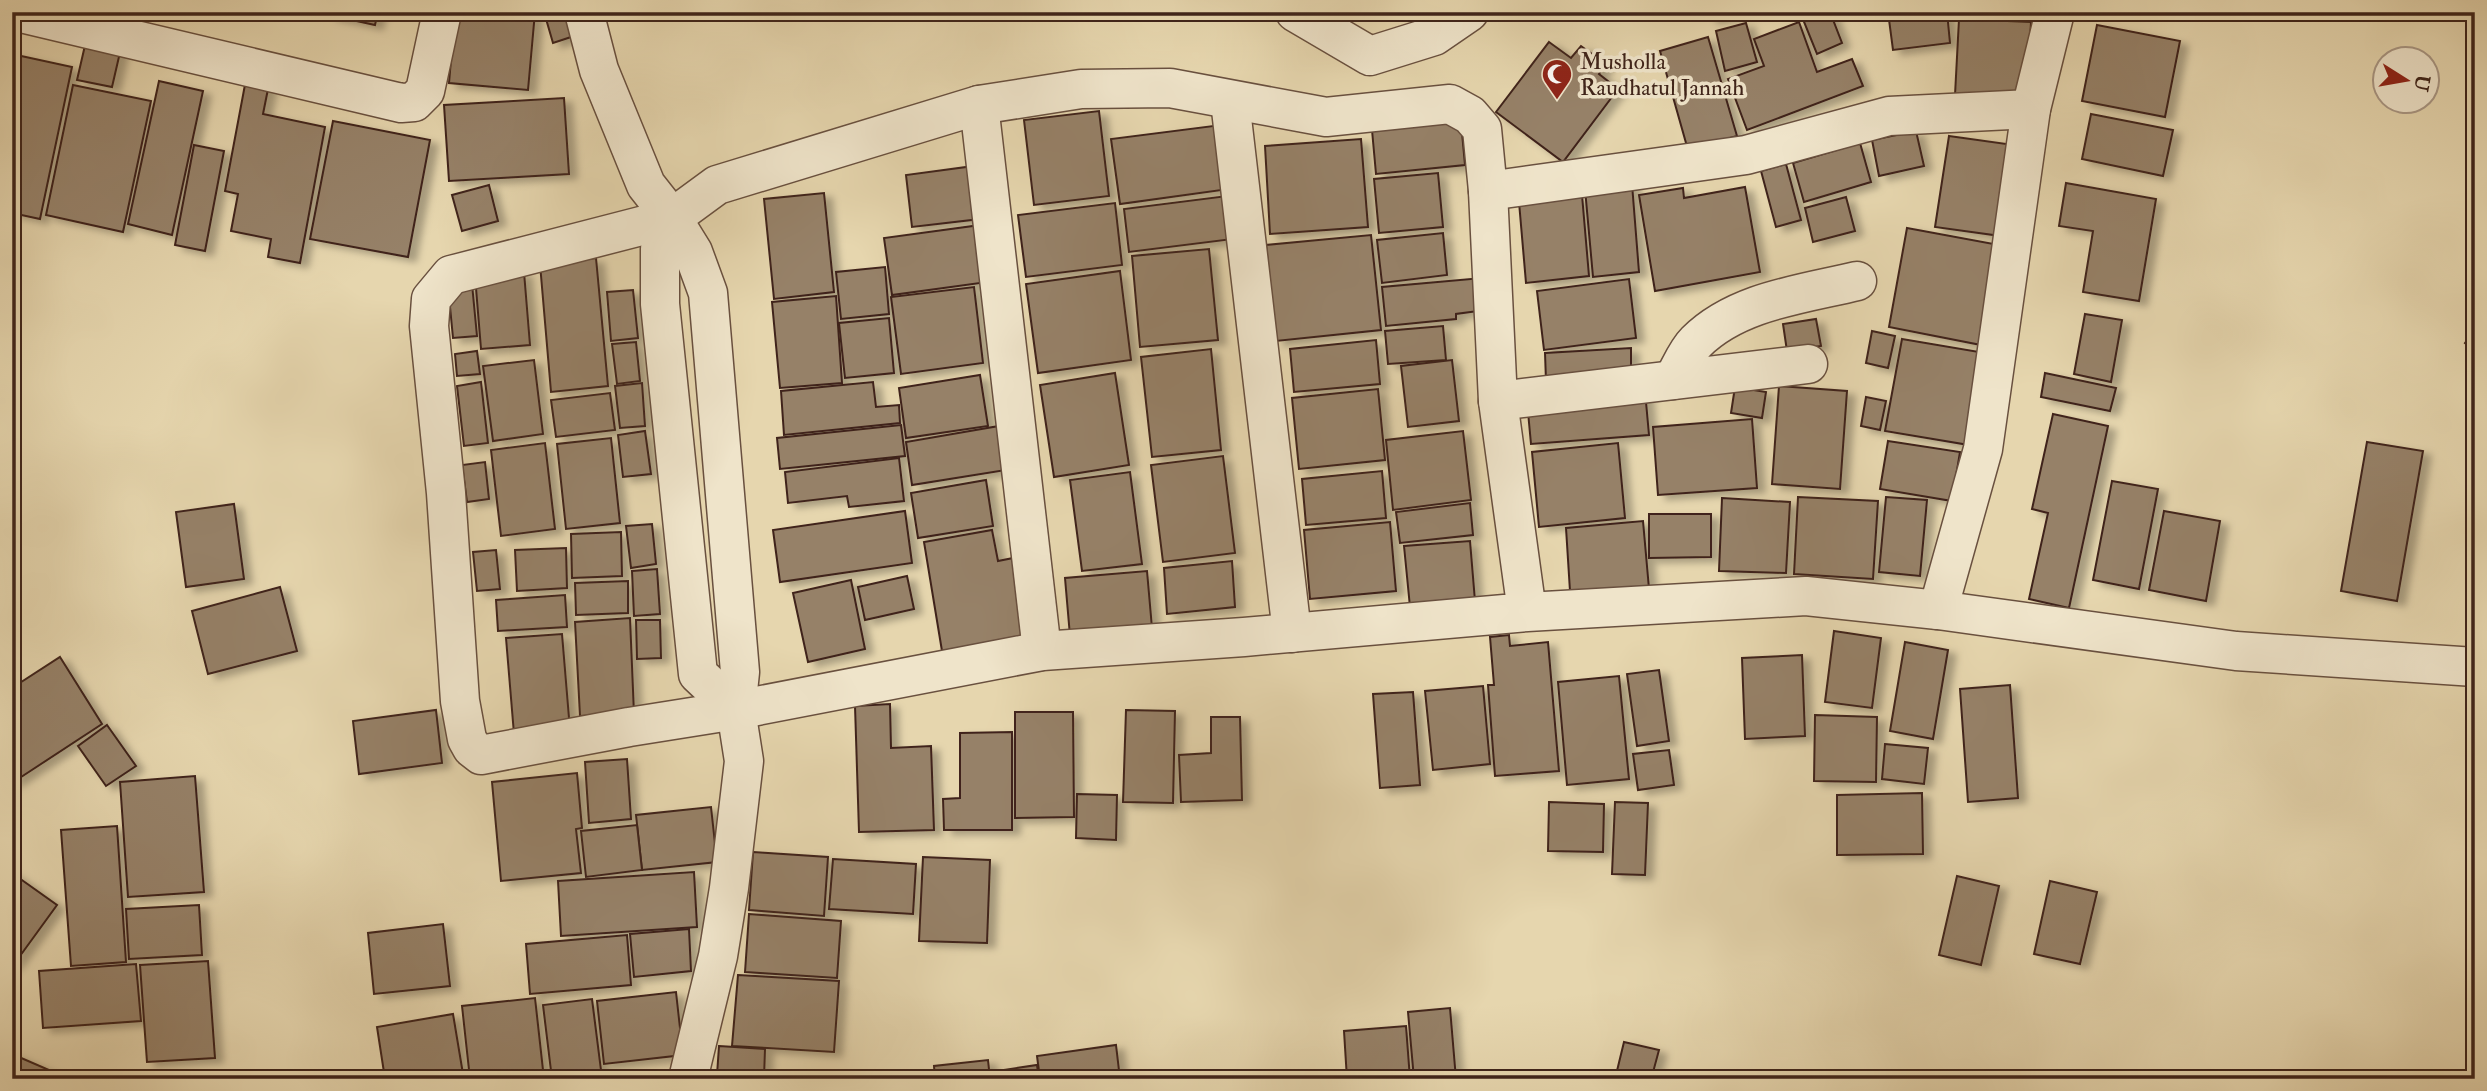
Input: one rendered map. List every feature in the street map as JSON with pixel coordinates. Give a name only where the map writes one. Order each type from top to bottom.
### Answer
[{"type":"street","points":[[17,12],[401,103],[414,102],[425,91],[442,12]]},
{"type":"street","points":[[584,12],[598,70],[646,185],[672,218]]},
{"type":"street","points":[[1295,12],[1370,56],[1434,36],[1469,12]]},
{"type":"street","points":[[1938,610],[1983,449],[2031,109],[2055,12]]},
{"type":"street","points":[[1527,612],[1498,401],[1488,191],[1482,129],[1470,116],[1450,104],[1326,117],[1170,88],[1081,89],[979,105],[718,185],[672,218],[451,275],[431,299],[429,326],[446,493],[460,701],[467,738],[472,748],[481,755],[736,710],[1042,651],[1292,634],[1527,612],[1806,596],[1938,610],[2236,651],[2475,667]]},
{"type":"street","points":[[1230,101],[1292,634]]},
{"type":"street","points":[[979,105],[1042,651]]},
{"type":"street","points":[[1488,191],[1746,155],[1889,116],[2031,109]]},
{"type":"street","points":[[672,218],[660,249],[660,304],[698,674],[736,710],[744,761],[718,956],[688,1079]]},
{"type":"street","points":[[1673,380],[1693,344],[1722,321],[1760,305],[1857,281]]},
{"type":"street","points":[[1498,401],[1808,364]]},
{"type":"building","points":[[330,12],[378,12],[375,25],[329,15]]},
{"type":"building","points":[[455,12],[535,12],[528,90],[449,83]]},
{"type":"building","points":[[544,12],[566,12],[574,36],[553,43]]},
{"type":"building","points":[[1406,12],[1444,12],[1431,30]]},
{"type":"building","points":[[1709,12],[1743,12],[1710,19]]},
{"type":"building","points":[[1800,12],[1830,12],[1842,43],[1817,54]]},
{"type":"building","points":[[1888,12],[1947,12],[1950,43],[1893,50]]},
{"type":"building","points":[[1959,19],[2031,22],[2027,98],[1955,95]]},
{"type":"building","points":[[1799,22],[1817,72],[1852,59],[1863,86],[1747,130],[1728,79],[1764,66],[1754,39]]},
{"type":"building","points":[[1746,23],[1757,62],[1725,71],[1716,31]]},
{"type":"building","points":[[2097,25],[2180,41],[2165,117],[2082,101]]},
{"type":"building","points":[[1708,37],[1737,136],[1688,150],[1660,51]]},
{"type":"building","points":[[86,41],[121,48],[112,87],[77,80]]},
{"type":"building","name":"Musholla Raudhatul Jannah","points":[[1549,42],[1571,58],[1581,46],[1606,64],[1599,74],[1618,89],[1563,162],[1496,112]]},
{"type":"building","points":[[12,54],[72,67],[40,219],[12,213]]},
{"type":"building","points":[[247,74],[270,79],[263,114],[325,127],[300,263],[268,257],[271,239],[231,231],[238,194],[225,191]]},
{"type":"building","points":[[159,81],[203,91],[172,235],[128,224]]},
{"type":"building","points":[[73,85],[151,101],[123,232],[46,215]]},
{"type":"building","points":[[564,98],[569,174],[449,181],[444,105]]},
{"type":"building","points":[[1099,111],[1109,196],[1034,205],[1024,120]]},
{"type":"building","points":[[2091,114],[2173,130],[2163,176],[2082,159]]},
{"type":"building","points":[[333,121],[430,140],[408,257],[310,239]]},
{"type":"building","points":[[1461,122],[1465,165],[1376,174],[1372,130]]},
{"type":"building","points":[[1221,125],[1229,189],[1120,204],[1111,139]]},
{"type":"building","points":[[1916,131],[1924,166],[1879,176],[1872,140]]},
{"type":"building","points":[[1949,136],[2021,146],[2008,237],[1935,227]]},
{"type":"building","points":[[1361,139],[1368,227],[1270,234],[1265,146]]},
{"type":"building","points":[[1860,143],[1871,182],[1804,202],[1793,163]]},
{"type":"building","points":[[194,145],[224,151],[205,251],[175,245]]},
{"type":"building","points":[[1786,164],[1801,220],[1776,227],[1761,171]]},
{"type":"building","points":[[974,166],[980,219],[912,227],[906,175]]},
{"type":"building","points":[[1438,173],[1443,227],[1379,233],[1374,179]]},
{"type":"building","points":[[2066,183],[2156,199],[2139,301],[2083,292],[2093,231],[2059,226]]},
{"type":"building","points":[[1632,184],[1639,272],[1593,277],[1585,189]]},
{"type":"building","points":[[489,185],[498,221],[462,231],[452,195]]},
{"type":"building","points":[[1745,187],[1760,272],[1655,291],[1639,195],[1683,188],[1684,198]]},
{"type":"building","points":[[824,193],[834,292],[774,299],[764,199]]},
{"type":"building","points":[[1582,195],[1589,276],[1526,283],[1519,202]]},
{"type":"building","points":[[1227,196],[1233,239],[1129,252],[1124,209]]},
{"type":"building","points":[[1846,197],[1855,231],[1813,242],[1805,208]]},
{"type":"building","points":[[1115,203],[1122,265],[1026,277],[1018,215]]},
{"type":"building","points":[[988,224],[995,281],[892,295],[884,238]]},
{"type":"building","points":[[1907,228],[1999,245],[1981,345],[1889,327]]},
{"type":"building","points":[[1443,233],[1447,275],[1382,283],[1377,240]]},
{"type":"building","points":[[1371,235],[1381,330],[1276,341],[1266,245]]},
{"type":"building","points":[[1209,249],[1218,340],[1140,347],[1132,256]]},
{"type":"building","points":[[596,258],[608,386],[551,392],[540,264]]},
{"type":"building","points":[[885,267],[889,314],[841,319],[836,272]]},
{"type":"building","points":[[1120,271],[1131,360],[1038,373],[1026,284]]},
{"type":"building","points":[[524,272],[530,345],[481,349],[475,276]]},
{"type":"building","points":[[1482,278],[1486,310],[1456,314],[1456,319],[1386,326],[1382,287]]},
{"type":"building","points":[[1629,279],[1636,338],[1544,350],[1537,291]]},
{"type":"building","points":[[472,284],[477,336],[453,338],[448,286]]},
{"type":"building","points":[[974,287],[983,363],[901,374],[891,297]]},
{"type":"building","points":[[633,290],[638,338],[611,341],[607,292]]},
{"type":"building","points":[[836,296],[842,383],[780,388],[772,302]]},
{"type":"building","points":[[2085,314],[2122,320],[2111,382],[2074,374]]},
{"type":"building","points":[[889,318],[894,373],[845,378],[839,323]]},
{"type":"building","points":[[1816,319],[1821,346],[1787,351],[1783,324]]},
{"type":"building","points":[[1443,326],[1446,360],[1388,364],[1385,331]]},
{"type":"building","points":[[2475,330],[2475,351],[2465,343]]},
{"type":"building","points":[[1872,331],[1895,336],[1888,368],[1866,363]]},
{"type":"building","points":[[1902,339],[1985,353],[1969,445],[1885,431]]},
{"type":"building","points":[[1376,340],[1380,384],[1294,392],[1290,349]]},
{"type":"building","points":[[636,342],[640,381],[617,384],[612,344]]},
{"type":"building","points":[[1631,348],[1631,377],[1546,381],[1545,353]]},
{"type":"building","points":[[1211,349],[1221,450],[1152,457],[1141,357]]},
{"type":"building","points":[[477,351],[480,374],[457,376],[455,354]]},
{"type":"building","points":[[534,360],[543,434],[493,441],[483,366]]},
{"type":"building","points":[[1452,360],[1459,421],[1408,427],[1401,366]]},
{"type":"building","points":[[1115,373],[1129,465],[1054,477],[1040,385]]},
{"type":"building","points":[[2045,373],[2116,388],[2110,411],[2041,397]]},
{"type":"building","points":[[980,375],[988,426],[906,438],[899,388]]},
{"type":"building","points":[[481,382],[488,443],[464,446],[457,386]]},
{"type":"building","points":[[873,382],[876,407],[899,405],[900,423],[784,435],[781,391]]},
{"type":"building","points":[[642,383],[645,426],[620,428],[615,386]]},
{"type":"building","points":[[1779,386],[1847,391],[1840,489],[1772,484]]},
{"type":"building","points":[[1735,387],[1766,392],[1762,418],[1731,413]]},
{"type":"building","points":[[1378,389],[1385,460],[1299,469],[1292,398]]},
{"type":"building","points":[[1645,391],[1649,435],[1531,444],[1527,401]]},
{"type":"building","points":[[610,393],[615,430],[556,437],[551,400]]},
{"type":"building","points":[[1866,397],[1886,401],[1880,430],[1861,426]]},
{"type":"building","points":[[2053,414],[2108,426],[2069,608],[2029,599],[2048,513],[2032,509]]},
{"type":"building","points":[[1752,419],[1757,488],[1658,495],[1653,427]]},
{"type":"building","points":[[901,425],[905,456],[780,469],[777,438]]},
{"type":"building","points":[[999,426],[1006,470],[912,485],[906,442]]},
{"type":"building","points":[[645,431],[651,474],[623,477],[618,435]]},
{"type":"building","points":[[1463,431],[1471,500],[1393,510],[1386,440]]},
{"type":"building","points":[[611,438],[620,523],[566,529],[557,444]]},
{"type":"building","points":[[1888,441],[1960,452],[1952,501],[1880,489]]},
{"type":"building","points":[[2367,442],[2423,451],[2397,601],[2341,591]]},
{"type":"building","points":[[545,443],[555,529],[501,536],[491,450]]},
{"type":"building","points":[[1618,443],[1625,518],[1539,527],[1532,452]]},
{"type":"building","points":[[1223,456],[1235,553],[1163,562],[1151,465]]},
{"type":"building","points":[[899,458],[904,501],[849,507],[847,496],[788,503],[785,472]]},
{"type":"building","points":[[485,462],[489,499],[467,502],[462,465]]},
{"type":"building","points":[[1382,471],[1386,518],[1306,525],[1302,479]]},
{"type":"building","points":[[1130,472],[1142,564],[1082,571],[1070,480]]},
{"type":"building","points":[[986,480],[993,526],[918,538],[911,493]]},
{"type":"building","points":[[2112,481],[2158,489],[2139,589],[2093,580]]},
{"type":"building","points":[[1798,497],[1878,501],[1873,579],[1794,574]]},
{"type":"building","points":[[1886,497],[1927,500],[1920,576],[1879,572]]},
{"type":"building","points":[[1722,498],[1790,502],[1786,573],[1719,571]]},
{"type":"building","points":[[1470,503],[1473,535],[1400,543],[1396,512]]},
{"type":"building","points":[[234,504],[244,579],[186,587],[176,512]]},
{"type":"building","points":[[905,511],[912,563],[780,582],[773,530]]},
{"type":"building","points":[[2164,511],[2220,521],[2206,601],[2149,590]]},
{"type":"building","points":[[1649,514],[1711,514],[1711,557],[1649,558]]},
{"type":"building","points":[[1643,521],[1650,600],[1571,607],[1566,528]]},
{"type":"building","points":[[1390,522],[1396,591],[1310,599],[1304,530]]},
{"type":"building","points":[[652,524],[656,564],[631,568],[626,526]]},
{"type":"building","points":[[992,530],[998,561],[1018,557],[1031,636],[942,651],[924,542]]},
{"type":"building","points":[[621,532],[622,576],[572,578],[571,534]]},
{"type":"building","points":[[1470,541],[1475,601],[1410,607],[1404,546]]},
{"type":"building","points":[[566,548],[567,588],[517,591],[515,550]]},
{"type":"building","points":[[496,550],[500,589],[477,591],[473,552]]},
{"type":"building","points":[[1232,561],[1235,607],[1167,614],[1164,568]]},
{"type":"building","points":[[657,569],[660,614],[634,616],[632,571]]},
{"type":"building","points":[[1147,571],[1152,628],[1070,636],[1065,578]]},
{"type":"building","points":[[907,576],[914,609],[865,620],[858,587]]},
{"type":"building","points":[[851,580],[865,649],[808,662],[793,593]]},
{"type":"building","points":[[628,581],[628,613],[576,615],[575,583]]},
{"type":"building","points":[[280,587],[297,651],[208,674],[192,611]]},
{"type":"building","points":[[565,595],[567,627],[498,631],[496,600]]},
{"type":"building","points":[[630,618],[634,714],[580,716],[575,622]]},
{"type":"building","points":[[636,620],[660,620],[661,658],[637,659]]},
{"type":"building","points":[[1834,631],[1881,638],[1872,708],[1825,702]]},
{"type":"building","points":[[562,634],[570,730],[514,734],[506,638]]},
{"type":"building","points":[[1509,635],[1510,646],[1548,642],[1559,771],[1495,776],[1488,685],[1494,685],[1490,637]]},
{"type":"building","points":[[1905,642],[1948,650],[1933,739],[1890,731]]},
{"type":"building","points":[[1802,655],[1805,736],[1745,739],[1742,658]]},
{"type":"building","points":[[60,657],[102,724],[12,783],[12,688]]},
{"type":"building","points":[[1659,670],[1669,741],[1637,746],[1627,674]]},
{"type":"building","points":[[1619,676],[1629,779],[1567,785],[1558,682]]},
{"type":"building","points":[[2010,685],[2018,798],[1968,802],[1960,689]]},
{"type":"building","points":[[1483,686],[1490,764],[1433,770],[1425,691]]},
{"type":"building","points":[[1413,692],[1420,785],[1380,788],[1373,694]]},
{"type":"building","points":[[890,704],[891,748],[931,746],[934,830],[859,832],[855,706]]},
{"type":"building","points":[[436,710],[442,763],[359,774],[353,721]]},
{"type":"building","points":[[1126,710],[1175,711],[1173,803],[1123,802]]},
{"type":"building","points":[[1015,712],[1073,712],[1074,817],[1015,818]]},
{"type":"building","points":[[1815,715],[1877,717],[1876,782],[1814,781]]},
{"type":"building","points":[[1211,717],[1240,717],[1242,800],[1181,802],[1179,755],[1211,753]]},
{"type":"building","points":[[107,725],[136,766],[106,786],[78,746]]},
{"type":"building","points":[[1012,732],[1012,830],[944,830],[943,799],[960,798],[960,733]]},
{"type":"building","points":[[1885,744],[1928,748],[1924,784],[1882,779]]},
{"type":"building","points":[[1669,750],[1674,785],[1638,790],[1633,754]]},
{"type":"building","points":[[627,759],[631,819],[589,823],[585,762]]},
{"type":"building","points":[[577,773],[582,828],[576,829],[581,873],[501,881],[492,782]]},
{"type":"building","points":[[195,776],[204,892],[128,897],[120,782]]},
{"type":"building","points":[[1922,793],[1923,854],[1837,855],[1837,795]]},
{"type":"building","points":[[1077,794],[1117,795],[1116,840],[1076,838]]},
{"type":"building","points":[[1549,802],[1604,804],[1603,852],[1548,851]]},
{"type":"building","points":[[1615,802],[1648,803],[1645,875],[1612,874]]},
{"type":"building","points":[[711,807],[717,862],[642,870],[636,815]]},
{"type":"building","points":[[637,825],[642,870],[586,877],[581,831]]},
{"type":"building","points":[[117,826],[126,962],[71,966],[61,830]]},
{"type":"building","points":[[753,852],[828,857],[824,916],[749,910]]},
{"type":"building","points":[[923,857],[990,860],[987,943],[919,941]]},
{"type":"building","points":[[833,859],[916,864],[913,914],[829,909]]},
{"type":"building","points":[[694,872],[697,927],[561,936],[558,881]]},
{"type":"building","points":[[12,873],[57,905],[12,967]]},
{"type":"building","points":[[1957,876],[1999,886],[1981,965],[1939,955]]},
{"type":"building","points":[[2050,881],[2097,892],[2080,964],[2034,954]]},
{"type":"building","points":[[199,905],[202,955],[129,959],[126,909]]},
{"type":"building","points":[[749,914],[841,921],[837,978],[745,972]]},
{"type":"building","points":[[443,924],[450,986],[374,994],[368,933]]},
{"type":"building","points":[[689,929],[691,971],[634,977],[630,934]]},
{"type":"building","points":[[627,935],[631,985],[530,994],[526,944]]},
{"type":"building","points":[[208,961],[215,1058],[147,1062],[140,965]]},
{"type":"building","points":[[136,964],[141,1021],[43,1028],[39,971]]},
{"type":"building","points":[[738,975],[839,981],[834,1052],[732,1046]]},
{"type":"building","points":[[676,992],[683,1055],[604,1064],[597,1001]]},
{"type":"building","points":[[535,998],[544,1079],[470,1079],[462,1006]]},
{"type":"building","points":[[592,999],[602,1078],[552,1079],[543,1005]]},
{"type":"building","points":[[1450,1008],[1456,1079],[1414,1079],[1408,1012]]},
{"type":"building","points":[[453,1014],[463,1074],[436,1079],[385,1079],[377,1027]]},
{"type":"building","points":[[1406,1026],[1410,1079],[1347,1079],[1344,1031]]},
{"type":"building","points":[[1624,1042],[1659,1050],[1652,1076],[1662,1079],[1615,1079]]},
{"type":"building","points":[[1116,1045],[1120,1079],[1040,1079],[1037,1056]]},
{"type":"building","points":[[719,1046],[765,1049],[764,1078],[717,1075]]},
{"type":"building","points":[[12,1054],[56,1073],[54,1079],[12,1079]]},
{"type":"building","points":[[988,1060],[990,1079],[935,1079],[934,1066]]},
{"type":"building","points":[[1037,1065],[1039,1079],[991,1079],[990,1072]]},
{"type":"place","name":"Musholla Raudhatul Jannah","points":[[1557,101]]}]
